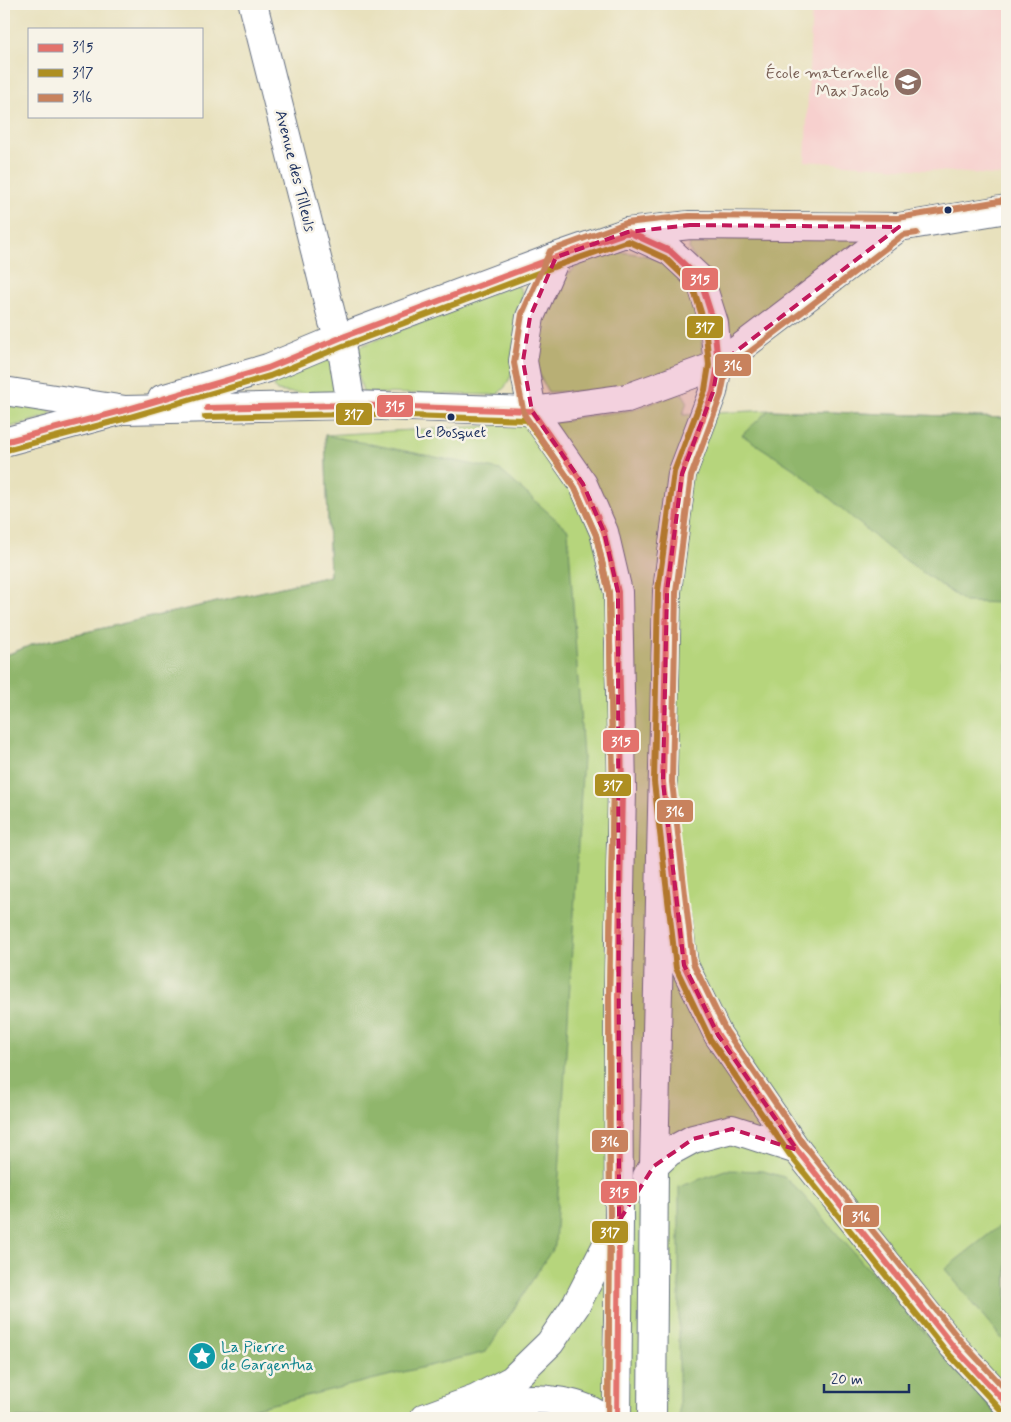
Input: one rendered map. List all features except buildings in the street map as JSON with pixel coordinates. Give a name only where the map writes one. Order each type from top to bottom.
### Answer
[{"type":"main road","name":"Avenue des Tilleuls","points":[[253,4],[333,322],[340,338],[351,405]]},
{"type":"main road","points":[[4,442],[125,410],[268,368],[340,338],[628,232],[690,225],[899,227],[1007,209]]},
{"type":"main road","points":[[4,391],[125,410],[351,405],[532,411],[627,398],[718,365],[899,227]]},
{"type":"main road","points":[[628,232],[670,251],[700,279],[714,323],[718,365],[713,392],[682,474],[667,591],[654,1166],[652,1418]]},
{"type":"main road","points":[[556,257],[530,317],[525,343],[523,361],[532,411],[583,484],[604,532],[618,592],[622,789],[618,996],[619,1221],[617,1418]]},
{"type":"main road","points":[[663,782],[684,965],[718,1035],[796,1150],[952,1346],[1007,1404]]},
{"type":"main road","points":[[424,1418],[476,1399],[512,1380],[550,1343],[576,1304],[619,1221],[654,1166],[669,1152],[693,1139],[732,1129],[796,1150]]},
{"type":"main road","points":[[434,1418],[517,1400],[554,1400],[578,1404],[602,1418]]},
{"type":"highlighted area","points":[[690,225],[899,227],[718,365],[713,392],[682,474],[667,591],[663,782],[684,965],[718,1035],[797,1150],[732,1129],[693,1139],[654,1166],[619,1221],[618,592],[604,532],[583,484],[532,411],[523,361],[530,317],[556,257],[628,232]]},
{"type":"shaded area","name":"École maternelle Max Jacob","points":[[812,4],[1007,4],[1007,176],[805,161]]},
{"type":"green space","points":[[856,234],[861,245],[733,334],[729,330],[728,324],[689,249],[690,243],[695,240]]},
{"type":"green space","points":[[621,252],[643,255],[662,262],[681,282],[688,291],[697,310],[701,330],[702,353],[696,359],[636,383],[593,391],[548,392],[538,371],[537,353],[546,314],[557,289],[571,271],[582,263],[601,256]]},
{"type":"green space","points":[[514,284],[520,288],[523,295],[511,376],[505,387],[497,395],[363,393],[353,351]]},
{"type":"green space","points":[[324,360],[332,361],[337,389],[334,393],[294,393],[277,391],[274,387],[277,378]]},
{"type":"green space","points":[[683,394],[687,401],[683,415],[769,410],[1007,418],[1007,1418],[4,1418],[4,656],[34,644],[330,576],[325,435],[568,421],[572,418],[632,410]]},
{"type":"green space","points":[[4,405],[50,410],[51,414],[4,429]]},
{"type":"green space","points":[[769,410],[1007,418],[1006,603],[965,602],[887,547],[800,473],[742,435]]},
{"type":"green space","points":[[325,435],[500,470],[568,530],[583,757],[555,1245],[486,1352],[215,1418],[4,1418],[4,656],[34,644],[330,576]]},
{"type":"green space","points":[[725,1170],[763,1171],[784,1177],[800,1192],[1000,1418],[679,1418],[679,1187]]},
{"type":"green space","points":[[1007,1220],[1007,1345],[945,1269]]},
{"type":"transit line","name":"316","points":[[608,1418],[610,1221],[609,996],[613,789],[609,593],[596,535],[575,488],[524,414],[514,363],[522,314],[550,251],[626,223],[689,216],[898,218],[1006,200]]},
{"type":"transit line","name":"315","points":[[4,442],[125,410],[268,368],[340,338],[628,232],[670,251],[700,279],[714,323],[718,365],[713,392],[682,474],[667,591],[663,782],[684,965],[718,1035],[797,1150],[953,1346],[1007,1404]]},
{"type":"transit line","name":"316","points":[[917,233],[903,235],[726,370],[721,395],[691,476],[676,592],[672,782],[693,963],[726,1031],[804,1145],[960,1340],[1007,1391]]},
{"type":"transit line","name":"317","points":[[6,450],[127,418],[270,376],[343,346],[628,241],[665,258],[692,284],[705,325],[709,365],[705,390],[674,472],[658,591],[654,782],[676,968],[710,1039],[790,1155],[946,1351],[1001,1410]]},
{"type":"transit line","name":"315","points":[[207,408],[351,405],[532,411],[583,484],[604,532],[618,592],[622,789],[618,996],[619,1221],[617,1418]]},
{"type":"transit line","name":"317","points":[[205,417],[351,414],[527,420],[575,488],[596,535],[609,593],[613,789],[609,996],[610,1221],[608,1418]]},
{"type":"place","name":"École maternelle Max Jacob","points":[[908,82]]},
{"type":"place","name":"Le Bosquet","points":[[451,417]]},
{"type":"place","name":"La Pierre de Gargentua","points":[[202,1356]]}]
